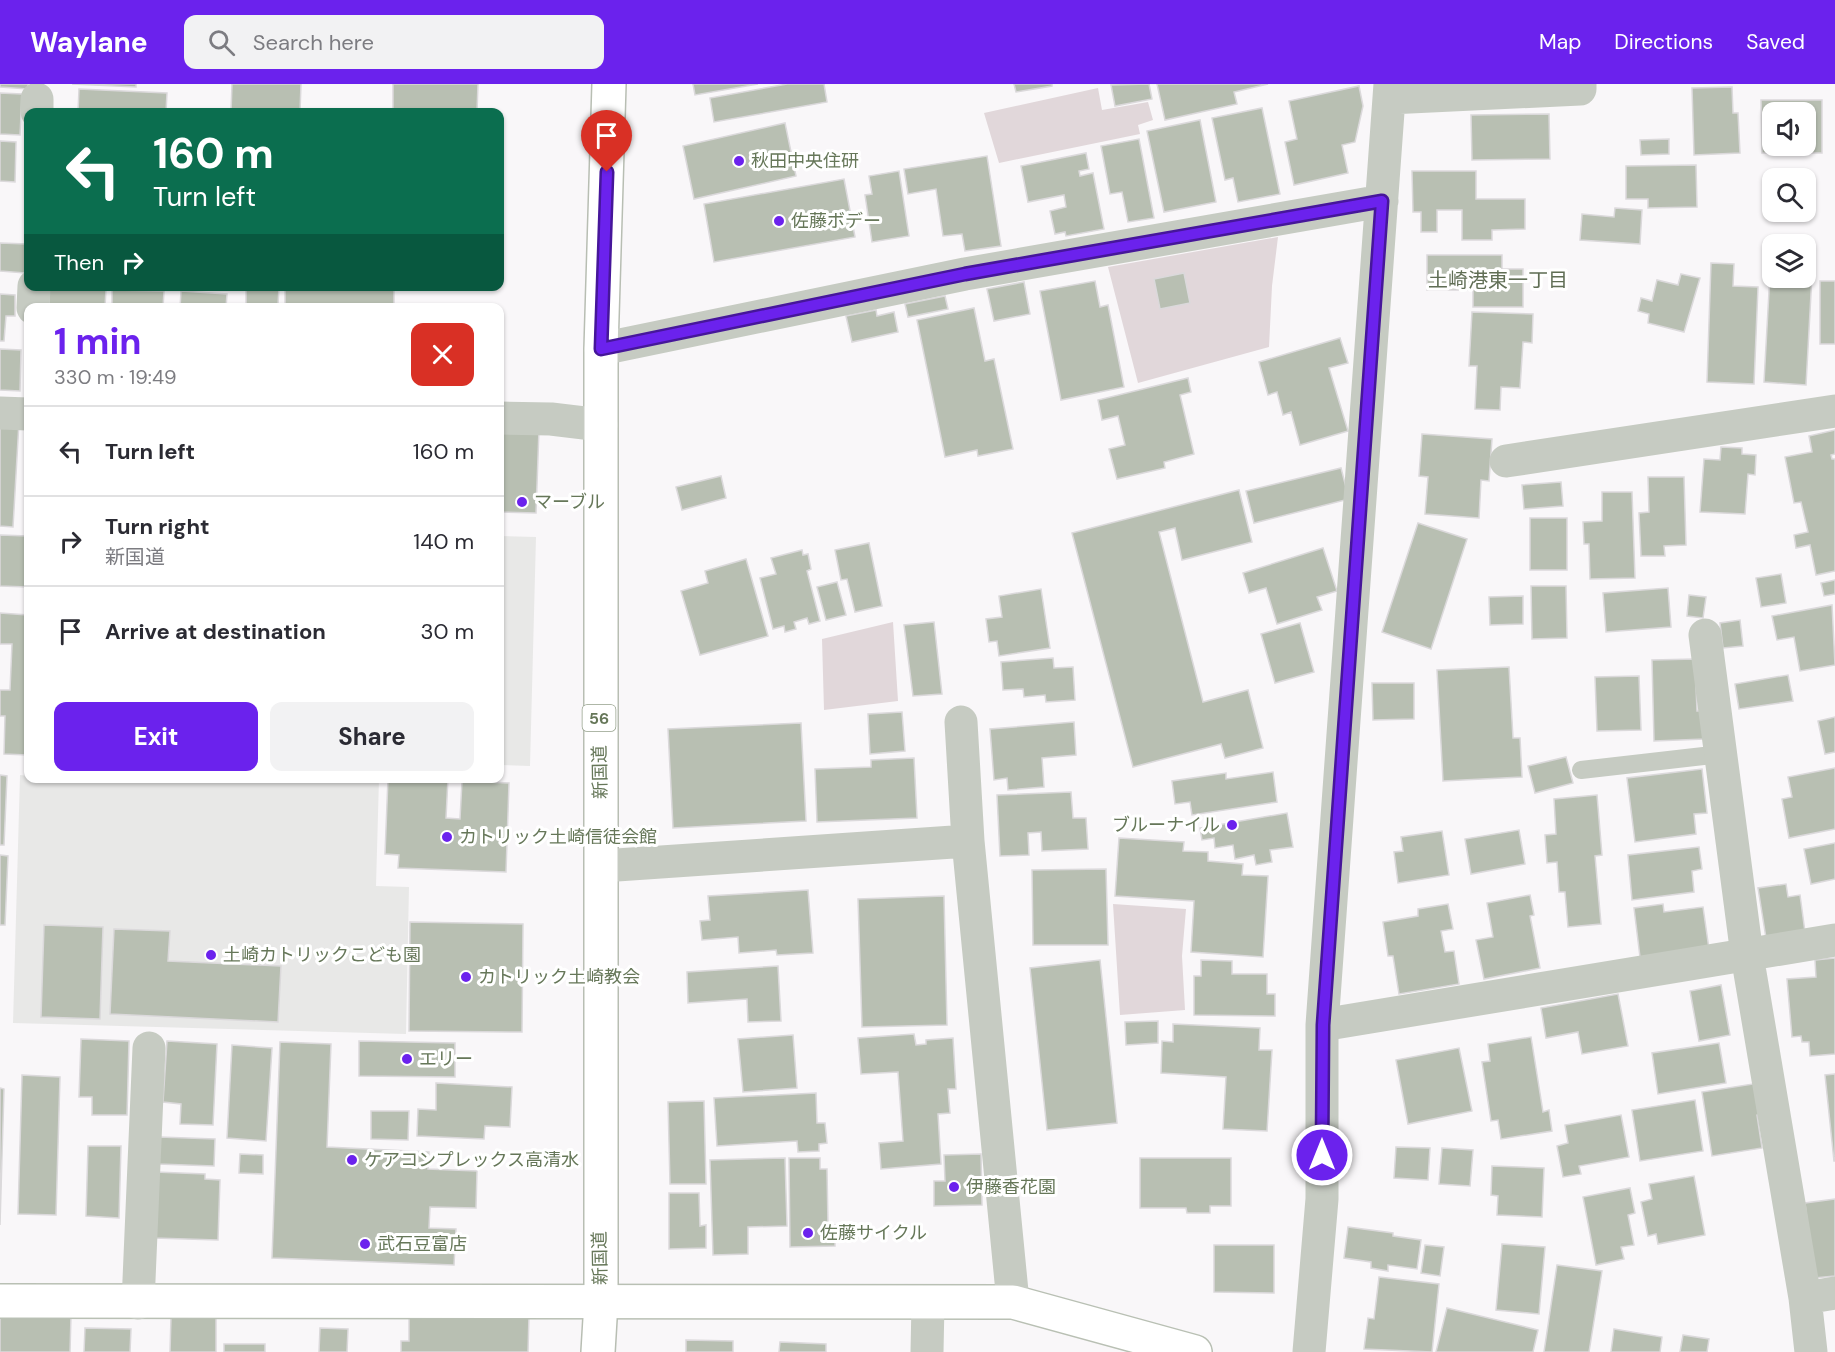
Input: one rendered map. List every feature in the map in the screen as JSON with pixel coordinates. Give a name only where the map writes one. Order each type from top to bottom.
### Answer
[{"type":"main road","name":"新国道","points":[[598,1352],[601,1302],[602,866],[599,699],[601,349],[609,84]]},
{"type":"main road","points":[[0,1301],[138,1303],[1013,1302],[1195,1352]]},
{"type":"street","points":[[1309,1352],[1322,1199],[1323,1025],[1389,91],[1580,89],[1580,84]]},
{"type":"street","points":[[601,349],[965,274],[1382,201]]},
{"type":"street","points":[[1506,461],[1835,411]]},
{"type":"street","points":[[0,413],[24,414]]},
{"type":"street","points":[[504,418],[551,419],[602,425]]},
{"type":"street","points":[[1705,634],[1747,955],[1820,1295],[1811,1352]]},
{"type":"street","points":[[961,722],[968,841],[1013,1302]]},
{"type":"street","points":[[602,866],[968,841]]},
{"type":"street","points":[[1323,1025],[1835,940]]},
{"type":"street","points":[[138,1303],[149,1048]]},
{"type":"street","points":[[927,1352],[928,1303]]},
{"type":"lane","points":[[1581,770],[1721,754]]},
{"type":"shaded area","points":[[1098,88],[1102,110],[1148,102],[1153,120],[1138,125],[1140,134],[999,163],[984,113]]},
{"type":"shaded area","points":[[1278,237],[1272,286],[1269,347],[1138,383],[1108,267]]},
{"type":"shaded area","points":[[504,536],[536,537],[530,766],[504,765]]},
{"type":"shaded area","points":[[893,622],[898,701],[824,710],[822,639]]},
{"type":"shaded area","name":"土崎カトリックこども園","points":[[20,775],[24,776],[24,783],[379,783],[376,886],[409,887],[406,1034],[13,1023]]},
{"type":"shaded area","points":[[1113,904],[1186,909],[1182,956],[1185,1010],[1120,1015]]},
{"type":"building","points":[[0,84],[28,84],[28,89],[0,87]]},
{"type":"building","points":[[72,84],[136,84],[136,87]]},
{"type":"building","points":[[232,84],[301,84],[300,108],[231,108]]},
{"type":"building","points":[[393,84],[478,84],[477,108],[393,108]]},
{"type":"building","points":[[693,84],[758,84],[695,95]]},
{"type":"building","points":[[787,84],[824,84],[827,102],[714,122],[710,98]]},
{"type":"building","points":[[1014,84],[1052,84],[1052,86],[1016,92]]},
{"type":"building","points":[[1149,84],[1152,99],[1115,106],[1111,85]]},
{"type":"building","points":[[1157,84],[1268,84],[1234,92],[1237,104],[1165,120]]},
{"type":"building","points":[[1359,86],[1363,106],[1355,142],[1342,145],[1348,173],[1294,185],[1285,142],[1297,139],[1289,101]]},
{"type":"building","points":[[1732,87],[1733,113],[1738,113],[1740,153],[1694,155],[1692,88]]},
{"type":"building","points":[[79,89],[167,93],[166,108],[78,108]]},
{"type":"building","points":[[0,93],[22,94],[20,135],[0,134]]},
{"type":"building","points":[[1761,100],[1822,100],[1822,153],[1816,153],[1816,102],[1762,102],[1762,153]]},
{"type":"building","points":[[1262,108],[1280,194],[1238,202],[1233,178],[1225,180],[1212,118]]},
{"type":"building","points":[[1549,114],[1550,159],[1472,160],[1471,115]]},
{"type":"building","points":[[1200,120],[1216,202],[1164,212],[1147,131]]},
{"type":"building","name":"秋田中央住研","points":[[785,123],[796,176],[694,199],[683,146]]},
{"type":"building","points":[[1139,139],[1154,218],[1128,222],[1122,192],[1110,194],[1101,146]]},
{"type":"building","points":[[1669,139],[1669,154],[1641,155],[1640,140]]},
{"type":"building","points":[[0,141],[16,142],[15,182],[0,181]]},
{"type":"building","points":[[1086,153],[1089,169],[1079,171],[1080,176],[1093,173],[1104,229],[1066,236],[1065,232],[1055,234],[1050,211],[1066,207],[1064,195],[1028,202],[1021,166]]},
{"type":"building","points":[[987,156],[1001,246],[965,251],[962,234],[943,236],[936,189],[908,194],[904,169]]},
{"type":"building","points":[[1696,165],[1697,207],[1648,208],[1648,199],[1626,199],[1626,166]]},
{"type":"building","points":[[899,171],[909,236],[872,242],[865,195],[872,194],[869,176]]},
{"type":"building","points":[[1412,171],[1476,171],[1476,199],[1525,199],[1525,229],[1492,230],[1492,240],[1462,240],[1462,210],[1437,210],[1437,232],[1421,232],[1421,212],[1413,212]]},
{"type":"building","name":"佐藤ボデー","points":[[844,179],[855,237],[714,262],[704,204]]},
{"type":"building","points":[[1615,208],[1642,210],[1640,244],[1580,240],[1582,214],[1614,217]]},
{"type":"building","points":[[0,243],[24,244],[24,273],[0,271]]},
{"type":"building","points":[[1427,255],[1502,255],[1502,269],[1523,269],[1523,307],[1473,307],[1473,290],[1427,290]]},
{"type":"building","points":[[1711,263],[1734,264],[1733,286],[1758,287],[1754,384],[1707,382]]},
{"type":"building","points":[[1184,273],[1190,303],[1160,309],[1154,279]]},
{"type":"building","points":[[1681,274],[1700,278],[1684,332],[1648,323],[1649,314],[1638,311],[1641,298],[1652,301],[1657,280],[1678,285]]},
{"type":"building","points":[[1095,281],[1100,307],[1108,305],[1124,387],[1061,400],[1040,291]]},
{"type":"building","points":[[1820,281],[1835,281],[1835,344],[1820,344]]},
{"type":"building","points":[[1024,282],[1030,314],[994,321],[987,289]]},
{"type":"building","points":[[1769,288],[1811,288],[1806,385],[1764,382]]},
{"type":"building","points":[[49,291],[106,291],[105,303],[49,303]]},
{"type":"building","points":[[112,291],[164,291],[163,303],[112,303]]},
{"type":"building","points":[[181,291],[227,294],[226,303],[180,303]]},
{"type":"building","points":[[246,291],[279,291],[278,303],[246,303]]},
{"type":"building","points":[[285,291],[394,291],[394,303],[285,303]]},
{"type":"building","points":[[0,294],[15,295],[15,316],[6,316],[4,341],[0,341]]},
{"type":"building","points":[[945,296],[948,309],[908,317],[905,304]]},
{"type":"building","points":[[974,308],[985,361],[994,359],[1013,449],[978,456],[977,450],[945,457],[917,320]]},
{"type":"building","points":[[876,310],[877,316],[894,312],[898,332],[852,342],[846,316]]},
{"type":"building","points":[[1472,312],[1533,314],[1532,343],[1523,342],[1520,388],[1501,387],[1500,410],[1475,409],[1477,366],[1469,366]]},
{"type":"building","points":[[1340,338],[1348,363],[1329,368],[1348,431],[1300,445],[1291,412],[1283,415],[1277,392],[1268,395],[1259,362]]},
{"type":"building","points":[[0,349],[21,350],[20,391],[0,390]]},
{"type":"building","points":[[1188,378],[1191,392],[1180,395],[1194,454],[1164,462],[1165,468],[1117,479],[1109,449],[1125,445],[1118,416],[1102,420],[1098,400]]},
{"type":"building","points":[[0,421],[19,422],[13,527],[0,526]]},
{"type":"building","points":[[504,428],[539,429],[536,513],[504,512]]},
{"type":"building","points":[[1835,430],[1835,454],[1831,455],[1832,459],[1835,459],[1835,571],[1816,575],[1810,545],[1796,548],[1794,535],[1808,532],[1801,502],[1794,503],[1785,457],[1812,452],[1809,436]]},
{"type":"building","points":[[1422,434],[1492,439],[1489,481],[1481,480],[1479,518],[1425,514],[1428,477],[1419,476]]},
{"type":"building","points":[[1721,447],[1742,448],[1742,454],[1756,455],[1755,475],[1748,474],[1745,514],[1700,512],[1704,459],[1720,460]]},
{"type":"building","points":[[1341,468],[1349,499],[1254,523],[1246,491]]},
{"type":"building","points":[[721,476],[726,498],[682,510],[676,487]]},
{"type":"building","points":[[1648,477],[1684,477],[1686,545],[1664,546],[1665,556],[1641,556],[1639,513],[1649,512]]},
{"type":"building","points":[[1561,482],[1563,506],[1524,509],[1522,485]]},
{"type":"building","points":[[1239,490],[1252,542],[1182,560],[1175,528],[1159,532],[1203,702],[1248,690],[1263,748],[1225,758],[1221,744],[1133,767],[1072,533]]},
{"type":"building","points":[[1602,492],[1632,492],[1635,578],[1590,579],[1589,544],[1584,544],[1583,522],[1602,521]]},
{"type":"building","points":[[1530,518],[1567,518],[1567,570],[1530,570]]},
{"type":"building","points":[[1418,523],[1467,539],[1431,649],[1382,632]]},
{"type":"building","points":[[0,535],[24,536],[24,587],[0,586]]},
{"type":"building","points":[[869,543],[882,606],[855,612],[847,579],[841,580],[835,550]]},
{"type":"building","points":[[1323,548],[1337,591],[1317,597],[1322,610],[1277,624],[1266,588],[1249,593],[1243,573]]},
{"type":"building","points":[[802,550],[803,555],[808,554],[811,569],[807,571],[820,621],[809,624],[807,618],[794,622],[796,629],[785,632],[784,626],[773,629],[760,578],[776,574],[771,558]]},
{"type":"building","points":[[746,559],[768,636],[700,655],[681,591],[708,583],[705,571]]},
{"type":"building","points":[[1781,574],[1786,603],[1761,607],[1756,578]]},
{"type":"building","points":[[1835,580],[1835,594],[1824,596],[1821,583]]},
{"type":"building","points":[[837,582],[846,615],[826,620],[817,587]]},
{"type":"building","points":[[1531,586],[1566,586],[1567,638],[1532,639]]},
{"type":"building","points":[[1668,588],[1671,627],[1606,632],[1603,593]]},
{"type":"building","points":[[1041,589],[1050,648],[999,656],[997,641],[989,642],[986,619],[1002,617],[999,596]]},
{"type":"building","points":[[1689,595],[1706,597],[1703,618],[1687,616]]},
{"type":"building","points":[[1523,596],[1523,624],[1490,625],[1489,597]]},
{"type":"building","points":[[1832,605],[1835,665],[1800,671],[1794,637],[1777,640],[1772,616]]},
{"type":"building","points":[[0,613],[24,615],[24,755],[4,754],[5,716],[0,716],[0,690],[10,690],[12,644],[0,644]]},
{"type":"building","points":[[1740,620],[1743,646],[1723,648],[1720,623]]},
{"type":"building","points":[[934,622],[942,694],[913,696],[904,625]]},
{"type":"building","points":[[1300,623],[1314,672],[1275,683],[1261,634]]},
{"type":"building","points":[[1053,658],[1054,668],[1073,667],[1075,700],[1046,702],[1045,695],[1024,697],[1023,689],[1003,690],[1001,662]]},
{"type":"building","points":[[1695,659],[1697,711],[1704,711],[1705,739],[1654,741],[1652,660]]},
{"type":"building","points":[[1509,667],[1513,738],[1520,738],[1522,777],[1443,781],[1437,670]]},
{"type":"building","points":[[1788,675],[1793,701],[1739,709],[1735,684]]},
{"type":"building","points":[[1639,676],[1641,730],[1597,731],[1595,677]]},
{"type":"building","points":[[1372,683],[1414,683],[1414,719],[1373,720]]},
{"type":"building","points":[[902,712],[905,751],[870,754],[868,714]]},
{"type":"building","points":[[1835,717],[1835,752],[1825,754],[1818,721]]},
{"type":"building","points":[[1074,722],[1076,755],[1042,758],[1044,787],[1008,790],[1007,778],[994,780],[990,729]]},
{"type":"building","points":[[801,723],[806,821],[673,828],[668,729]]},
{"type":"building","points":[[1566,757],[1573,783],[1535,793],[1528,766]]},
{"type":"building","points":[[914,758],[917,818],[817,822],[815,769],[871,767],[871,760]]},
{"type":"building","points":[[1835,768],[1835,829],[1789,838],[1782,799],[1792,797],[1788,777]]},
{"type":"building","points":[[1702,769],[1707,813],[1694,814],[1696,834],[1635,842],[1627,778]]},
{"type":"building","points":[[1273,772],[1277,802],[1192,815],[1190,802],[1175,804],[1172,781],[1226,773],[1226,779]]},
{"type":"building","points":[[0,775],[7,776],[4,845],[0,845]]},
{"type":"building","name":"カトリック土崎信徒会館","points":[[388,783],[448,783],[446,818],[460,819],[462,783],[509,783],[506,872],[398,868],[399,855],[385,854]]},
{"type":"building","points":[[1071,792],[1073,818],[1086,818],[1088,849],[1042,851],[1041,832],[1028,833],[1029,855],[1000,856],[997,795]]},
{"type":"building","points":[[1597,795],[1602,855],[1595,856],[1601,924],[1568,927],[1565,892],[1559,892],[1557,862],[1547,863],[1545,835],[1556,834],[1554,799]]},
{"type":"building","points":[[1287,813],[1293,847],[1270,850],[1272,862],[1256,865],[1254,855],[1235,859],[1233,845],[1215,848],[1214,838],[1202,840],[1200,828]]},
{"type":"building","points":[[1519,830],[1525,864],[1471,874],[1465,839]]},
{"type":"building","points":[[1442,831],[1449,875],[1398,883],[1394,852],[1403,851],[1401,837]]},
{"type":"building","points":[[1119,838],[1184,842],[1183,851],[1208,852],[1208,861],[1243,864],[1242,875],[1268,876],[1263,957],[1191,952],[1194,901],[1115,896]]},
{"type":"building","points":[[1835,843],[1835,879],[1811,884],[1804,849]]},
{"type":"building","points":[[1699,847],[1702,869],[1692,871],[1694,892],[1632,900],[1628,855]]},
{"type":"building","points":[[0,855],[8,856],[5,925],[0,925]]},
{"type":"building","points":[[1106,869],[1108,945],[1033,945],[1032,870]]},
{"type":"building","points":[[1786,884],[1788,897],[1800,895],[1805,932],[1766,938],[1758,888]]},
{"type":"building","points":[[808,890],[813,953],[777,955],[776,950],[739,953],[738,937],[702,940],[700,921],[710,920],[708,896]]},
{"type":"building","points":[[1530,895],[1534,915],[1530,916],[1540,968],[1484,979],[1476,940],[1493,937],[1487,903]]},
{"type":"building","points":[[944,896],[947,1025],[862,1027],[858,899]]},
{"type":"building","points":[[1448,904],[1453,929],[1441,931],[1445,952],[1454,951],[1459,984],[1399,994],[1393,956],[1388,956],[1383,922],[1418,916],[1418,909]]},
{"type":"building","points":[[1663,904],[1664,912],[1703,907],[1709,949],[1640,957],[1634,908]]},
{"type":"building","name":"カトリック土崎教会","points":[[410,922],[523,924],[522,1032],[409,1031]]},
{"type":"building","points":[[44,925],[103,927],[100,1019],[41,1017]]},
{"type":"building","points":[[114,929],[170,931],[168,961],[281,966],[278,1022],[110,1014]]},
{"type":"building","points":[[1835,958],[1835,1054],[1810,1056],[1809,1042],[1802,1042],[1801,1036],[1792,1037],[1787,979],[1816,977],[1815,960]]},
{"type":"building","points":[[1100,960],[1117,1123],[1047,1130],[1030,968]]},
{"type":"building","points":[[1201,960],[1232,961],[1232,974],[1267,974],[1267,994],[1275,994],[1275,1016],[1194,1015],[1194,976],[1201,976]]},
{"type":"building","points":[[778,966],[781,1021],[748,1022],[747,999],[688,1003],[687,972]]},
{"type":"building","points":[[1721,985],[1730,1035],[1699,1041],[1690,991]]},
{"type":"building","points":[[1618,994],[1628,1046],[1582,1054],[1578,1032],[1546,1038],[1541,1008]]},
{"type":"building","points":[[1158,1021],[1158,1043],[1126,1045],[1125,1022]]},
{"type":"building","points":[[1173,1024],[1260,1028],[1259,1050],[1272,1050],[1267,1131],[1223,1129],[1226,1077],[1161,1073],[1162,1041],[1173,1042]]},
{"type":"building","points":[[914,1034],[916,1045],[926,1044],[926,1040],[953,1038],[956,1089],[948,1089],[950,1113],[938,1114],[941,1164],[881,1169],[879,1143],[903,1141],[898,1072],[861,1074],[858,1038]]},
{"type":"building","points":[[793,1035],[797,1088],[743,1092],[738,1039]]},
{"type":"building","points":[[1531,1037],[1543,1112],[1549,1110],[1552,1131],[1501,1139],[1498,1120],[1491,1121],[1482,1062],[1490,1061],[1488,1044]]},
{"type":"building","points":[[81,1039],[129,1041],[127,1115],[92,1115],[92,1097],[79,1097]]},
{"type":"building","points":[[167,1041],[217,1044],[213,1125],[180,1124],[181,1104],[163,1102]]},
{"type":"building","name":"エリー","points":[[359,1041],[455,1043],[455,1077],[359,1076]]},
{"type":"building","name":"ケアコンプレックス高清水","points":[[280,1042],[331,1044],[327,1147],[429,1152],[428,1169],[477,1171],[476,1208],[430,1207],[429,1228],[456,1229],[454,1265],[272,1258]]},
{"type":"building","points":[[1719,1043],[1726,1083],[1658,1094],[1652,1053]]},
{"type":"building","points":[[232,1045],[272,1048],[266,1141],[227,1138]]},
{"type":"building","points":[[1459,1048],[1472,1111],[1408,1124],[1396,1060]]},
{"type":"building","points":[[1835,1074],[1835,1161],[1834,1161],[1825,1075]]},
{"type":"building","points":[[22,1075],[60,1077],[56,1215],[18,1214]]},
{"type":"building","points":[[436,1083],[512,1087],[510,1127],[485,1126],[484,1139],[417,1136],[418,1109],[436,1110]]},
{"type":"building","points":[[1759,1083],[1763,1114],[1757,1115],[1762,1148],[1712,1156],[1702,1092]]},
{"type":"building","points":[[0,1088],[4,1089],[0,1225]]},
{"type":"building","points":[[816,1093],[817,1123],[825,1123],[827,1143],[819,1144],[819,1151],[798,1152],[797,1141],[717,1146],[714,1098]]},
{"type":"building","points":[[1695,1100],[1703,1151],[1640,1161],[1632,1110]]},
{"type":"building","points":[[704,1101],[706,1184],[670,1184],[668,1102]]},
{"type":"building","points":[[371,1111],[409,1111],[408,1140],[371,1139]]},
{"type":"building","points":[[1621,1115],[1629,1157],[1579,1166],[1581,1174],[1563,1177],[1557,1146],[1568,1143],[1565,1125]]},
{"type":"building","points":[[159,1137],[215,1139],[214,1166],[158,1164]]},
{"type":"building","points":[[88,1146],[121,1146],[119,1218],[86,1216]]},
{"type":"building","points":[[1396,1147],[1430,1148],[1428,1180],[1394,1178]]},
{"type":"building","points":[[1442,1148],[1473,1150],[1470,1186],[1439,1184]]},
{"type":"building","points":[[240,1154],[263,1155],[263,1174],[239,1173]]},
{"type":"building","points":[[981,1154],[982,1205],[934,1206],[934,1181],[945,1181],[944,1155]]},
{"type":"building","points":[[785,1158],[787,1226],[748,1227],[748,1254],[713,1255],[710,1160]]},
{"type":"building","points":[[789,1158],[820,1158],[820,1169],[827,1169],[828,1225],[835,1225],[835,1246],[790,1247]]},
{"type":"building","points":[[1140,1158],[1231,1158],[1231,1206],[1210,1206],[1210,1213],[1187,1213],[1186,1208],[1140,1208]]},
{"type":"building","points":[[1492,1166],[1544,1168],[1542,1217],[1497,1215],[1498,1196],[1491,1195]]},
{"type":"building","points":[[155,1172],[205,1174],[205,1179],[220,1180],[218,1240],[154,1238]]},
{"type":"building","points":[[1694,1176],[1705,1235],[1658,1244],[1656,1234],[1648,1236],[1641,1202],[1652,1199],[1649,1184]]},
{"type":"building","points":[[1630,1188],[1635,1213],[1628,1215],[1634,1245],[1621,1247],[1624,1259],[1596,1265],[1583,1197]]},
{"type":"building","points":[[669,1193],[699,1193],[700,1226],[706,1225],[706,1248],[669,1249]]},
{"type":"building","points":[[1835,1199],[1835,1276],[1814,1278],[1805,1203]]},
{"type":"building","points":[[1348,1227],[1393,1233],[1393,1236],[1421,1240],[1417,1269],[1388,1265],[1388,1271],[1371,1268],[1371,1262],[1344,1258]]},
{"type":"building","points":[[1502,1244],[1545,1247],[1539,1314],[1496,1310]]},
{"type":"building","points":[[1214,1245],[1274,1245],[1274,1293],[1214,1292]]},
{"type":"building","points":[[1425,1245],[1444,1247],[1440,1276],[1421,1273]]},
{"type":"building","points":[[1557,1265],[1602,1271],[1589,1352],[1544,1352]]},
{"type":"building","points":[[1379,1277],[1439,1284],[1432,1352],[1364,1349],[1368,1318],[1374,1319]]},
{"type":"building","points":[[1447,1308],[1538,1330],[1533,1352],[1436,1352]]},
{"type":"building","points":[[0,1313],[71,1316],[70,1352],[0,1352]]},
{"type":"building","points":[[409,1313],[529,1315],[528,1352],[401,1352],[401,1341],[409,1341]]},
{"type":"building","points":[[171,1317],[216,1318],[216,1352],[170,1352]]},
{"type":"building","points":[[85,1328],[131,1329],[130,1352],[84,1352]]},
{"type":"building","points":[[320,1328],[348,1329],[347,1352],[319,1352]]},
{"type":"building","points":[[1614,1329],[1662,1337],[1660,1352],[1611,1352]]},
{"type":"building","points":[[1683,1335],[1709,1339],[1707,1352],[1680,1352]]},
{"type":"building","points":[[686,1340],[733,1341],[733,1352],[686,1352]]},
{"type":"building","points":[[780,1342],[826,1344],[826,1352],[779,1352]]},
{"type":"building","points":[[224,1344],[265,1344],[265,1352],[224,1352]]},
{"type":"place","name":"秋田中央住研","points":[[739,161]]},
{"type":"place","name":"佐藤ボデー","points":[[779,221]]},
{"type":"place","name":"マーブル","points":[[522,502]]},
{"type":"place","name":"ブルーナイル","points":[[1232,825]]},
{"type":"place","name":"カトリック土崎信徒会館","points":[[447,837]]},
{"type":"place","name":"土崎カトリックこども園","points":[[211,955]]},
{"type":"place","name":"カトリック土崎教会","points":[[466,977]]},
{"type":"place","name":"エリー","points":[[407,1059]]},
{"type":"place","name":"ケアコンプレックス高清水","points":[[352,1160]]},
{"type":"place","name":"伊藤香花園","points":[[954,1187]]},
{"type":"place","name":"佐藤サイクル","points":[[808,1233]]},
{"type":"place","name":"武石豆富店","points":[[365,1244]]},
{"type":"district","name":"土崎港東一丁目","points":[[1498,280]]},
{"type":"route","points":[[607,172],[601,349],[965,274],[1382,201],[1323,1025],[1322,1155]]}]
